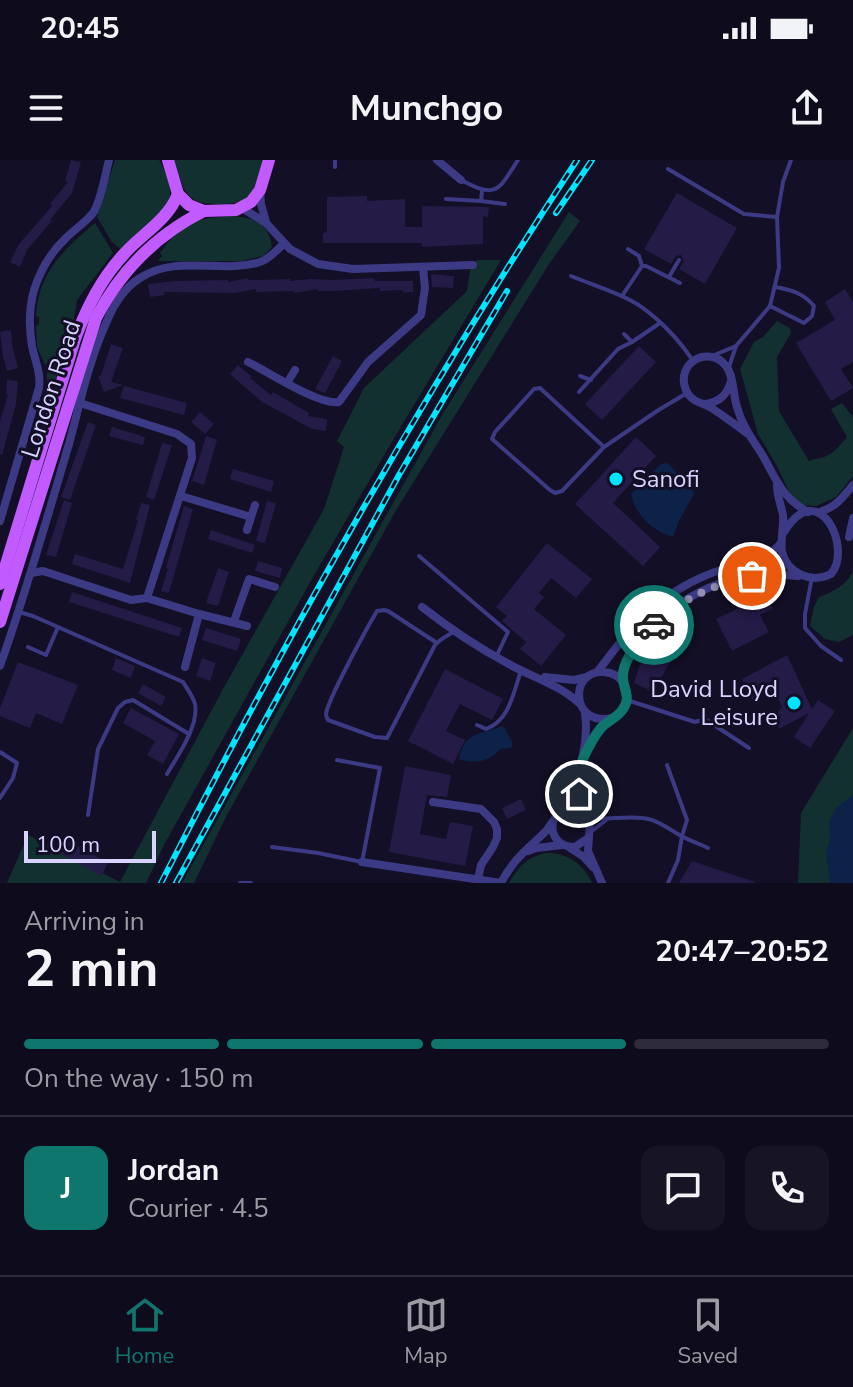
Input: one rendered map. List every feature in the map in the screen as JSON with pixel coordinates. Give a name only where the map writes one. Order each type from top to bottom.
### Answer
[{"type":"main road","points":[[168,161],[178,194],[189,205],[204,211],[236,210],[251,202],[260,190],[269,160]]},
{"type":"main road","name":"London Road","points":[[0,584],[75,339],[87,310],[119,259],[166,216],[178,194]]},
{"type":"main road","name":"London Road","points":[[0,622],[87,343],[101,309],[118,281],[142,253],[172,228],[204,211]]},
{"type":"street","name":"London Road","points":[[0,519],[39,388],[40,373],[30,329],[33,293],[51,255],[96,207],[109,160]]},
{"type":"street","points":[[437,160],[461,180]]},
{"type":"street","points":[[260,190],[266,223]]},
{"type":"street","points":[[242,208],[266,223],[297,254],[318,264],[353,269],[473,265]]},
{"type":"street","points":[[0,666],[31,573],[80,403],[106,322],[116,302],[139,278],[160,269],[262,261],[284,244]]},
{"type":"street","points":[[248,362],[331,404],[339,402],[368,362],[421,315],[425,288],[423,268]]},
{"type":"street","points":[[748,434],[687,393],[684,376],[686,368],[693,361],[712,356],[729,369],[737,407],[748,434],[777,484],[797,506],[808,512]]},
{"type":"street","points":[[287,383],[295,370]]},
{"type":"street","points":[[705,404],[723,398],[731,381]]},
{"type":"street","points":[[80,403],[177,434],[191,444],[192,458],[147,598]]},
{"type":"street","points":[[777,484],[784,532],[781,543],[783,553],[787,564],[807,577]]},
{"type":"street","points":[[784,532],[796,517],[829,509],[843,499],[853,485]]},
{"type":"street","points":[[181,496],[251,517]]},
{"type":"street","points":[[247,530],[255,505]]},
{"type":"street","points":[[821,511],[840,523],[848,538]]},
{"type":"street","points":[[623,681],[629,656],[643,635],[663,616],[687,600],[724,582],[752,576],[827,576],[836,571],[848,552],[853,518]]},
{"type":"street","points":[[523,671],[548,678],[574,680],[588,676],[598,671],[632,628],[655,606],[680,588],[717,571],[768,556],[781,543]]},
{"type":"street","points":[[31,573],[43,571],[131,600],[147,598],[247,626]]},
{"type":"street","points":[[234,621],[249,579],[275,587]]},
{"type":"street","points":[[362,862],[501,883],[515,860],[562,811],[584,755],[587,726],[580,704],[558,687],[496,657],[454,632],[422,607]]},
{"type":"street","points":[[185,667],[199,614]]},
{"type":"street","points":[[584,755],[595,735],[620,713],[627,700],[623,681],[610,672],[598,671]]},
{"type":"street","points":[[580,704],[579,688],[588,676]]},
{"type":"street","points":[[585,713],[598,720],[612,718]]},
{"type":"street","points":[[577,778],[580,804],[590,823],[588,851],[602,883]]},
{"type":"street","points":[[433,802],[481,809],[494,822],[497,838],[481,865],[478,879]]},
{"type":"street","points":[[562,811],[575,809],[586,816]]},
{"type":"street","points":[[554,819],[553,833],[557,840],[584,857],[597,871]]},
{"type":"street","points":[[524,852],[536,848],[579,845],[589,835]]},
{"type":"lane","points":[[335,160],[335,167]]},
{"type":"lane","points":[[461,180],[482,191],[495,190],[518,160]]},
{"type":"lane","points":[[729,369],[736,346],[770,306],[779,268],[777,217],[783,182],[791,160]]},
{"type":"lane","points":[[668,169],[744,214],[777,217]]},
{"type":"lane","points":[[481,201],[482,191]]},
{"type":"lane","points":[[446,199],[505,204]]},
{"type":"lane","points":[[628,249],[639,256],[642,266]]},
{"type":"lane","points":[[669,277],[679,260]]},
{"type":"lane","points":[[642,266],[680,283]]},
{"type":"lane","points":[[622,296],[642,266]]},
{"type":"lane","points":[[571,276],[634,301],[660,323],[693,361]]},
{"type":"lane","points":[[770,306],[804,323],[812,316],[814,306],[804,295],[775,287]]},
{"type":"lane","points":[[579,392],[618,349],[660,323]]},
{"type":"lane","points":[[624,334],[632,342]]},
{"type":"lane","points":[[712,356],[736,346]]},
{"type":"lane","points":[[580,376],[591,380]]},
{"type":"lane","points":[[604,447],[540,388],[534,389],[492,439],[555,493],[562,491],[604,447],[687,393]]},
{"type":"lane","points":[[419,556],[508,632],[496,657]]},
{"type":"lane","points":[[807,577],[805,628],[821,646],[841,660]]},
{"type":"lane","points":[[437,643],[388,611],[377,611],[327,710],[328,720],[375,737],[387,738],[437,643],[454,632]]},
{"type":"lane","points":[[19,612],[183,682],[195,705],[195,723],[167,774]]},
{"type":"lane","points":[[28,647],[46,655],[58,627]]},
{"type":"lane","points":[[477,725],[486,729],[502,720],[523,671]]},
{"type":"lane","points":[[88,815],[98,749],[113,715],[125,702],[133,700],[189,734]]},
{"type":"lane","points":[[627,700],[695,722],[705,719],[749,748]]},
{"type":"lane","points":[[0,752],[17,763],[13,778],[0,798]]},
{"type":"lane","points":[[272,847],[362,862],[380,768],[337,760]]},
{"type":"lane","points":[[667,765],[687,820],[678,860],[668,883]]},
{"type":"lane","points":[[586,816],[606,820],[645,818],[708,848]]},
{"type":"lane","points":[[589,835],[606,820]]},
{"type":"lane","points":[[240,883],[251,883]]},
{"type":"green space","points":[[115,160],[159,160],[170,190],[167,208],[121,250],[112,242],[97,217]]},
{"type":"green space","points":[[174,160],[264,160],[251,196],[236,203],[208,204],[187,194]]},
{"type":"green space","points":[[569,212],[580,221],[549,264],[395,512],[227,815],[194,883],[182,883],[442,415]]},
{"type":"green space","points":[[230,216],[258,222],[267,232],[272,247],[263,256],[241,261],[158,261],[162,256],[160,253],[182,228],[197,221]]},
{"type":"green space","points":[[95,223],[113,253],[77,300],[69,342],[49,406],[43,402],[47,370],[53,365],[50,361],[45,365],[37,347],[38,301],[47,275],[55,263]]},
{"type":"green space","points":[[477,260],[501,260],[313,577],[164,845],[146,883],[7,883],[28,835],[120,882],[324,509],[344,447],[337,441],[364,388],[467,291],[470,270]]},
{"type":"green space","points":[[777,321],[790,328],[791,333],[777,357],[779,411],[809,461],[829,455],[847,437],[831,409],[842,403],[853,417],[853,476],[836,497],[816,506],[799,505],[792,498],[758,434],[740,369],[754,342]]},
{"type":"green space","points":[[853,570],[853,635],[839,642],[825,639],[810,626],[814,607],[819,597],[844,584]]},
{"type":"green space","points":[[853,728],[853,883],[798,883],[801,813]]},
{"type":"green space","points":[[546,853],[574,860],[592,883],[509,883],[524,864]]},
{"type":"water","points":[[668,463],[691,485],[694,494],[673,537],[658,531],[646,521],[636,508],[631,494],[661,464]]},
{"type":"water","points":[[502,726],[513,744],[511,748],[500,749],[481,761],[459,759],[469,739]]},
{"type":"water","points":[[853,795],[853,883],[830,883],[826,854],[830,839],[829,821],[837,807]]},
{"type":"building","points":[[71,160],[81,162],[72,193],[27,250],[20,267],[10,262],[19,244],[68,182],[65,181]]},
{"type":"building","points":[[677,193],[737,228],[705,284],[679,269],[684,261],[681,255],[676,256],[671,264],[644,249]]},
{"type":"building","points":[[367,196],[367,201],[405,199],[405,227],[422,227],[422,206],[489,207],[488,217],[483,216],[483,244],[422,247],[422,243],[323,243],[323,233],[327,232],[327,197]]},
{"type":"building","points":[[431,274],[454,276],[453,288],[432,287]]},
{"type":"building","points":[[248,278],[413,281],[413,292],[380,291],[380,288],[318,289],[294,293],[256,292],[256,289],[235,293],[164,292],[165,295],[150,297],[148,284],[228,282]]},
{"type":"building","points":[[845,289],[853,302],[853,362],[841,369],[853,388],[831,401],[796,343],[835,320],[825,302]]},
{"type":"building","points":[[11,330],[18,368],[7,371],[0,332]]},
{"type":"building","points":[[111,344],[123,348],[111,382],[123,385],[104,392],[98,376],[101,375]]},
{"type":"building","points":[[639,346],[656,362],[602,420],[585,404]]},
{"type":"building","points":[[333,356],[342,361],[325,393],[315,389]]},
{"type":"building","points":[[238,365],[271,395],[273,392],[309,413],[308,416],[327,419],[326,431],[312,429],[262,402],[230,374]]},
{"type":"building","points":[[7,380],[18,381],[16,404],[2,455],[0,421],[8,394]]},
{"type":"building","points":[[124,386],[187,403],[184,415],[120,398]]},
{"type":"building","points":[[200,412],[214,424],[205,434],[191,422]]},
{"type":"building","points":[[88,422],[96,425],[70,500],[61,497]]},
{"type":"building","points":[[112,427],[145,437],[143,445],[109,436]]},
{"type":"building","points":[[206,436],[217,440],[204,485],[192,481]]},
{"type":"building","name":"Sanofi","points":[[636,437],[656,456],[613,503],[660,547],[643,566],[575,504]]},
{"type":"building","points":[[162,443],[172,445],[154,500],[146,497]]},
{"type":"building","points":[[233,469],[274,481],[271,492],[230,479]]},
{"type":"building","points":[[64,500],[72,503],[56,557],[46,555]]},
{"type":"building","points":[[267,501],[276,503],[265,543],[256,541]]},
{"type":"building","points":[[141,503],[150,505],[130,583],[72,564],[75,554],[123,569]]},
{"type":"building","points":[[184,506],[193,509],[169,593],[161,591]]},
{"type":"building","points":[[211,530],[255,545],[252,553],[208,539]]},
{"type":"building","points":[[547,543],[592,579],[576,598],[551,578],[539,593],[544,597],[534,609],[566,635],[541,666],[520,649],[526,642],[502,621],[507,616],[496,607]]},
{"type":"building","points":[[258,561],[282,568],[280,578],[255,571]]},
{"type":"building","points":[[218,568],[229,572],[218,606],[206,603]]},
{"type":"building","points":[[72,592],[182,628],[179,637],[69,602]]},
{"type":"building","points":[[766,595],[773,609],[760,615],[769,632],[732,651],[716,619]]},
{"type":"building","points":[[680,626],[690,645],[668,665],[654,692],[634,683],[649,649],[662,636]]},
{"type":"building","points":[[206,628],[241,639],[237,651],[202,640]]},
{"type":"building","name":"David Lloyd Leisure","points":[[787,655],[812,709],[818,700],[835,711],[810,748],[794,737],[809,713],[779,729],[773,718],[782,707],[774,690],[753,700],[742,679]]},
{"type":"building","points":[[116,658],[135,666],[131,678],[112,670]]},
{"type":"building","points":[[202,658],[216,663],[210,681],[196,676]]},
{"type":"building","points":[[18,662],[78,685],[62,724],[36,713],[30,728],[0,716],[0,708]]},
{"type":"building","points":[[445,669],[503,699],[492,720],[460,704],[446,731],[465,740],[453,764],[408,741]]},
{"type":"building","points":[[143,684],[166,697],[161,706],[138,693]]},
{"type":"building","points":[[131,708],[179,734],[163,764],[147,755],[155,741],[123,723]]},
{"type":"building","points":[[405,766],[451,775],[447,797],[427,795],[420,834],[446,839],[450,822],[473,826],[465,866],[389,852]]},
{"type":"building","points":[[521,799],[526,810],[507,819],[502,808]]},
{"type":"building","points":[[65,839],[108,863],[101,876],[58,852]]},
{"type":"building","points":[[692,861],[755,882],[755,883],[679,883]]},
{"type":"railway","points":[[161,883],[308,606],[411,425],[577,160]]},
{"type":"railway","points":[[556,213],[592,160]]},
{"type":"railway","points":[[176,883],[399,475],[507,291]]},
{"type":"way so far","points":[[654,625],[687,600],[724,582],[752,576]]},
{"type":"place","name":"Sanofi","points":[[616,479]]},
{"type":"place","name":"David Lloyd Leisure","points":[[794,703]]},
{"type":"route","points":[[579,794],[577,778],[584,755],[601,727],[624,708],[627,689],[623,674],[629,656],[654,625]]}]
